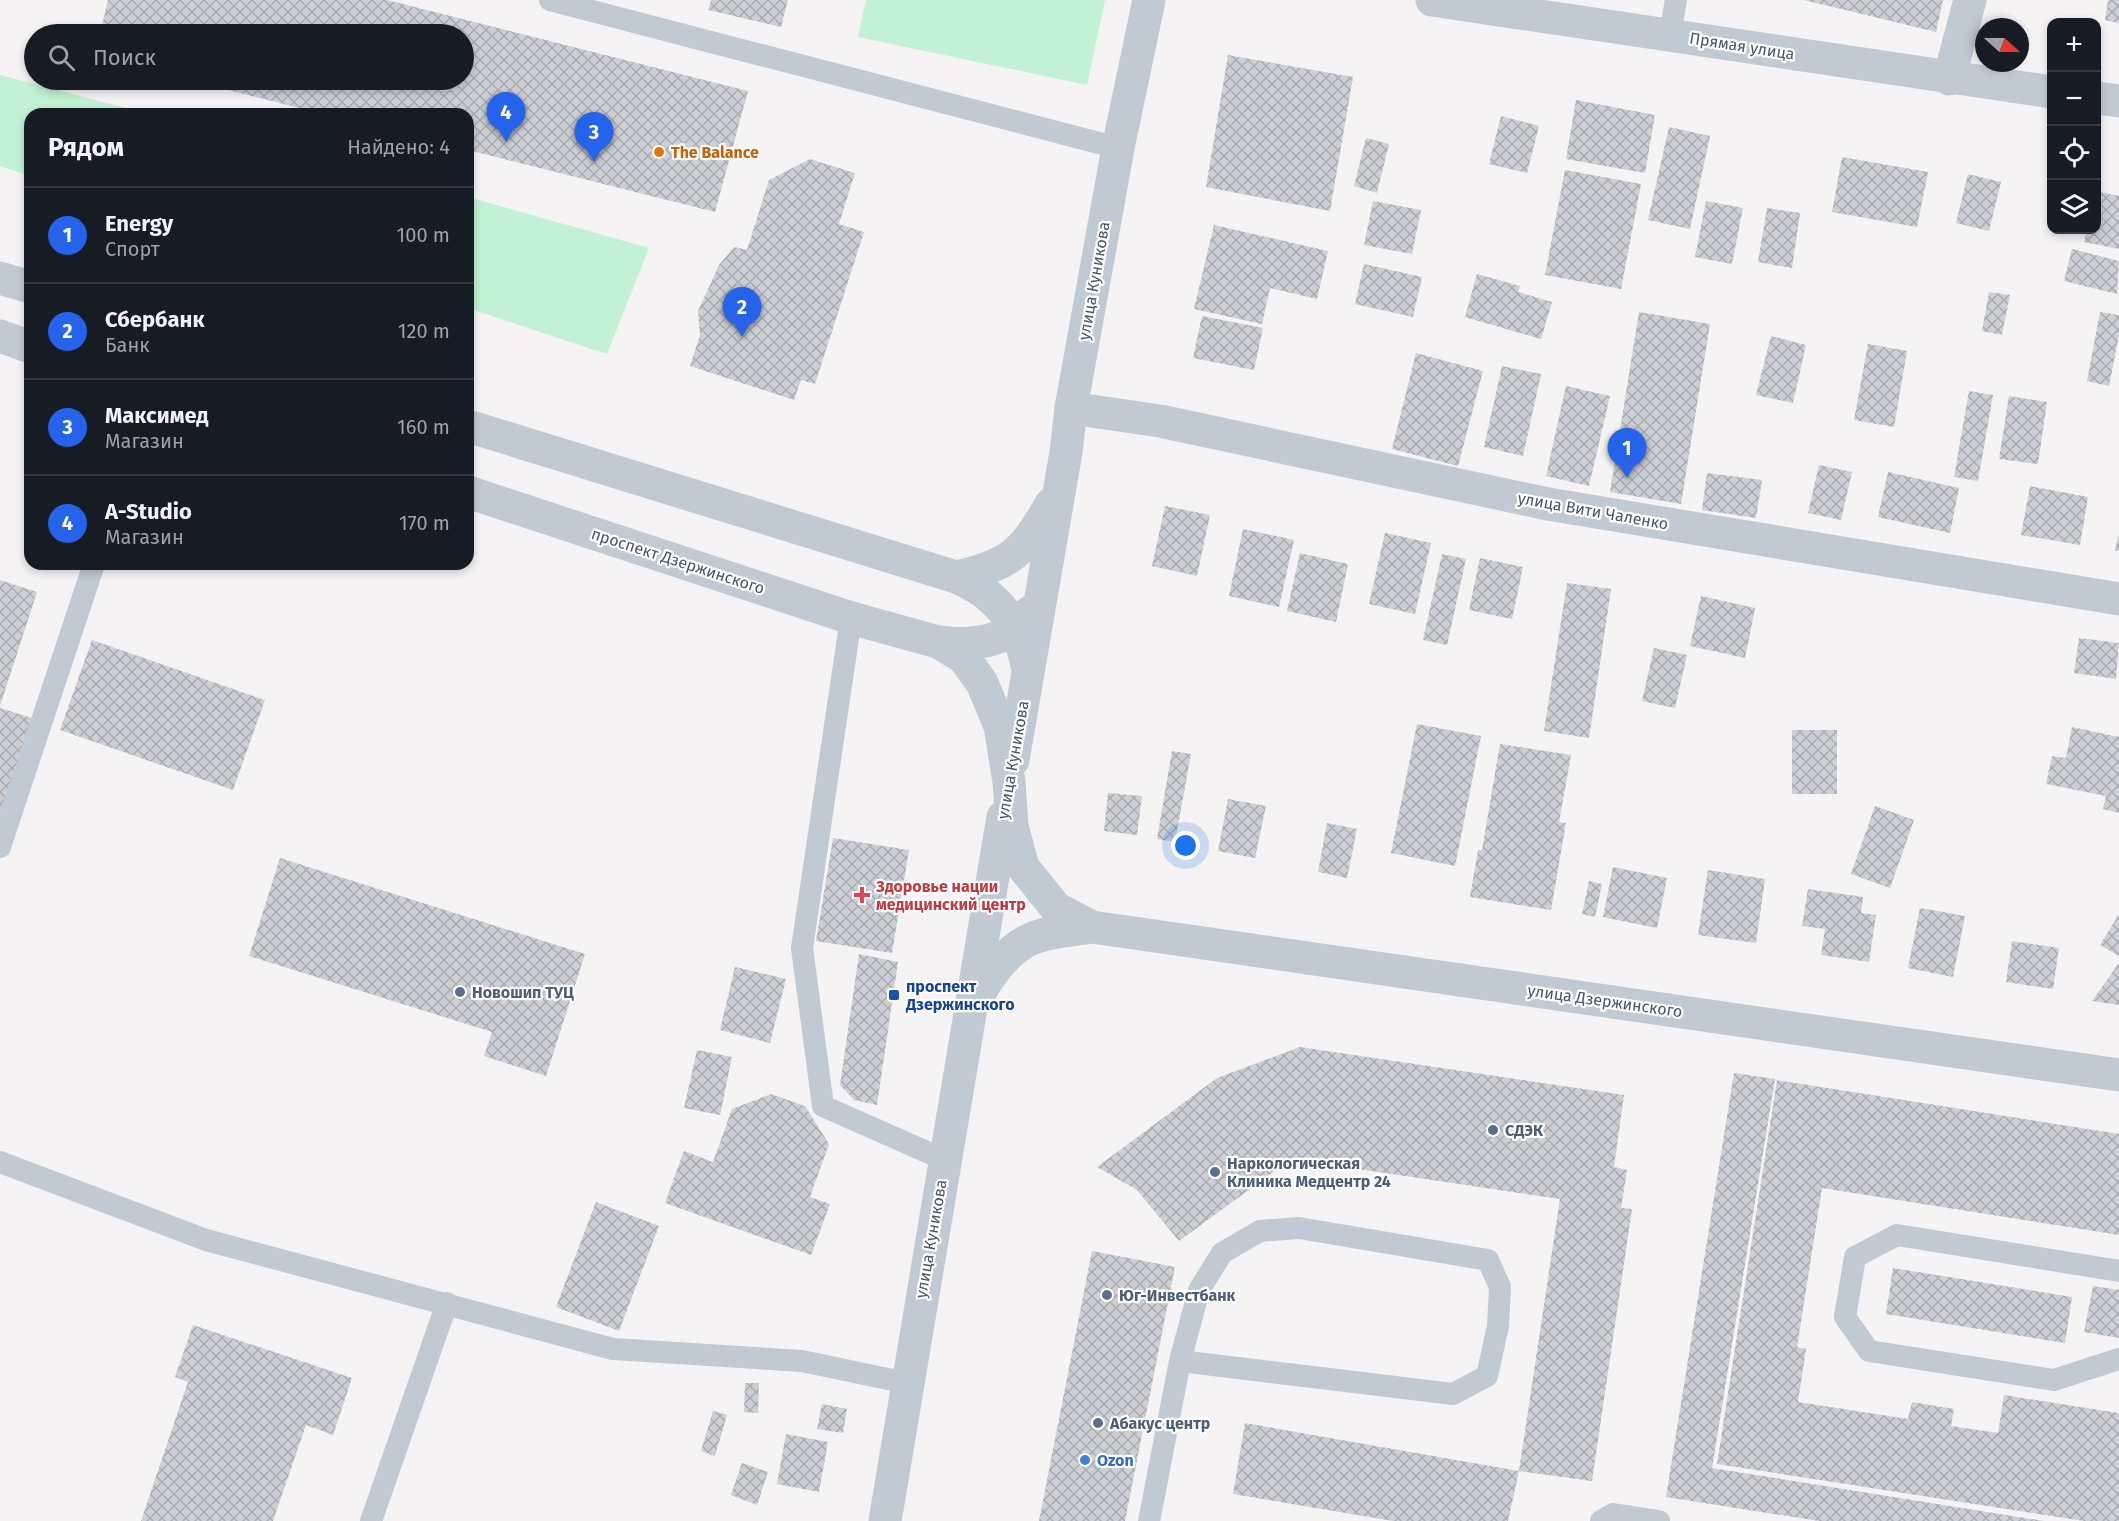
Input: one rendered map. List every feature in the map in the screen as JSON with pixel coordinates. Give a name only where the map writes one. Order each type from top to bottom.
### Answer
[{"type":"street","name":"улица Куникова","points":[[885,1521],[1071,408],[1118,148],[1149,0]]},
{"type":"street","name":"Прямая улица","points":[[1432,0],[1670,34],[1949,79],[2047,91]]},
{"type":"street","points":[[1949,79],[1970,0]]},
{"type":"street","points":[[2101,99],[2119,101]]},
{"type":"street","points":[[0,278],[24,285]]},
{"type":"street","points":[[0,336],[24,344]]},
{"type":"street","name":"улица Вити Чаленко","points":[[1071,408],[1160,421],[1548,504],[2119,599]]},
{"type":"street","points":[[474,428],[956,577],[980,587],[1011,618],[1023,644],[1028,673]]},
{"type":"street","points":[[956,577],[984,571],[1011,559],[1034,534],[1059,490]]},
{"type":"street","name":"проспект Дзержинского","points":[[474,494],[851,618],[938,642],[964,658],[982,683],[1000,726],[1010,782]]},
{"type":"street","points":[[938,642],[969,646],[992,640],[1028,615],[1042,591]]},
{"type":"street","points":[[1010,782],[1012,826],[1023,867],[1056,908],[1092,927]]},
{"type":"street","points":[[970,1010],[987,978],[1009,955],[1031,939],[1092,927]]},
{"type":"street","name":"улица Дзержинского","points":[[1092,927],[2119,1075]]},
{"type":"lane","points":[[550,0],[624,9],[1118,148]]},
{"type":"lane","points":[[1670,34],[1676,0]]},
{"type":"lane","points":[[0,846],[92,570]]},
{"type":"lane","points":[[851,618],[802,948],[824,1106],[945,1160]]},
{"type":"lane","points":[[0,1162],[206,1240],[613,1349],[802,1361],[907,1383]]},
{"type":"lane","points":[[1149,1521],[1180,1361],[1199,1290],[1222,1253],[1260,1231],[1299,1228],[1488,1260],[1500,1287],[1498,1326],[1487,1376],[1453,1394],[1180,1361]]},
{"type":"lane","points":[[2119,1271],[1897,1235],[1855,1257],[1845,1317],[1869,1351],[2054,1380],[2119,1359]]},
{"type":"lane","points":[[371,1521],[447,1303]]},
{"type":"lane","points":[[1601,1521],[1613,1514],[1659,1521]]},
{"type":"green space","points":[[866,0],[1105,0],[1087,85],[858,37]]},
{"type":"green space","points":[[0,75],[24,81],[24,90],[57,90],[126,108],[24,108],[24,174],[0,166]]},
{"type":"green space","points":[[474,199],[649,248],[607,354],[474,310]]},
{"type":"building","points":[[108,0],[387,0],[748,91],[715,212],[474,152],[474,108],[299,108],[228,90],[474,90],[474,24],[102,24]]},
{"type":"building","points":[[711,0],[788,0],[781,27],[708,10]]},
{"type":"building","points":[[1804,0],[1943,0],[1936,32]]},
{"type":"building","points":[[2108,0],[2119,0],[2119,23],[2105,20]]},
{"type":"building","points":[[1228,55],[1353,77],[1330,211],[1206,187]]},
{"type":"building","points":[[1576,100],[1655,115],[1645,173],[1566,159]]},
{"type":"building","points":[[1501,116],[1539,126],[1527,173],[1489,164]]},
{"type":"building","points":[[1669,127],[1710,136],[1690,229],[1648,220]]},
{"type":"building","points":[[1366,138],[1389,144],[1377,193],[1354,186]]},
{"type":"building","points":[[1842,157],[1928,172],[1917,227],[1832,212]]},
{"type":"building","points":[[810,159],[855,173],[839,224],[864,232],[815,384],[801,380],[794,400],[690,366],[700,335],[698,311],[719,265],[734,247],[747,250],[769,180]]},
{"type":"building","points":[[1565,170],[1641,184],[1621,289],[1545,275]]},
{"type":"building","points":[[1968,174],[2001,182],[1989,231],[1956,223]]},
{"type":"building","points":[[2101,192],[2119,196],[2119,249],[2084,242],[2086,234],[2101,234]]},
{"type":"building","points":[[1373,201],[1421,210],[1412,254],[1364,245]]},
{"type":"building","points":[[1706,201],[1743,208],[1732,264],[1695,257]]},
{"type":"building","points":[[1767,208],[1800,213],[1792,268],[1758,262]]},
{"type":"building","points":[[1214,225],[1328,251],[1317,299],[1270,288],[1262,324],[1194,309]]},
{"type":"building","points":[[2072,249],[2119,261],[2117,294],[2064,281]]},
{"type":"building","points":[[1364,264],[1422,277],[1413,317],[1355,304]]},
{"type":"building","points":[[1477,274],[1520,286],[1518,292],[1552,302],[1541,339],[1465,317]]},
{"type":"building","points":[[1989,292],[2010,295],[2002,335],[1982,331]]},
{"type":"building","points":[[1639,312],[1710,324],[1681,504],[1610,492]]},
{"type":"building","points":[[2100,312],[2119,315],[2119,335],[2109,386],[2087,381]]},
{"type":"building","points":[[1202,316],[1263,328],[1254,370],[1193,358]]},
{"type":"building","points":[[1771,336],[1806,345],[1793,403],[1756,395]]},
{"type":"building","points":[[1868,344],[1907,351],[1894,427],[1854,420]]},
{"type":"building","points":[[1416,353],[1483,371],[1458,466],[1392,449]]},
{"type":"building","points":[[1502,366],[1541,374],[1523,456],[1484,447]]},
{"type":"building","points":[[1566,386],[1610,396],[1589,486],[1546,476]]},
{"type":"building","points":[[1969,391],[1993,395],[1978,481],[1954,477]]},
{"type":"building","points":[[2009,396],[2047,402],[2038,464],[1999,459]]},
{"type":"building","points":[[1819,465],[1852,472],[1841,520],[1808,513]]},
{"type":"building","points":[[1888,472],[1959,488],[1950,533],[1878,517]]},
{"type":"building","points":[[1707,473],[1762,480],[1756,518],[1702,510]]},
{"type":"building","points":[[2030,486],[2088,497],[2080,545],[2021,535]]},
{"type":"building","points":[[1165,506],[1210,515],[1197,576],[1152,566]]},
{"type":"building","points":[[1243,529],[1294,540],[1279,607],[1229,596]]},
{"type":"building","points":[[1385,533],[1431,543],[1415,614],[1369,604]]},
{"type":"building","points":[[2118,536],[2119,551],[2115,551]]},
{"type":"building","points":[[1300,553],[1348,564],[1336,622],[1287,611]]},
{"type":"building","points":[[1442,554],[1466,559],[1447,645],[1423,640]]},
{"type":"building","points":[[1480,558],[1523,567],[1512,619],[1469,610]]},
{"type":"building","points":[[0,580],[37,592],[0,706]]},
{"type":"building","points":[[1567,583],[1611,589],[1589,738],[1544,731]]},
{"type":"building","points":[[1701,596],[1755,608],[1745,658],[1690,646]]},
{"type":"building","points":[[2079,638],[2119,643],[2116,679],[2074,673]]},
{"type":"building","points":[[92,640],[265,700],[233,790],[60,730]]},
{"type":"building","points":[[1654,648],[1687,655],[1675,708],[1642,701]]},
{"type":"building","points":[[0,708],[32,718],[0,815]]},
{"type":"building","points":[[1417,724],[1481,736],[1455,866],[1391,853]]},
{"type":"building","points":[[2072,727],[2119,737],[2119,813],[2103,809],[2106,796],[2046,784],[2052,756],[2066,758]]},
{"type":"building","points":[[1792,730],[1837,730],[1837,794],[1792,794]]},
{"type":"building","points":[[1500,744],[1571,755],[1559,822],[1566,823],[1551,910],[1470,897],[1478,850],[1482,850]]},
{"type":"building","points":[[1172,751],[1191,754],[1175,842],[1157,839]]},
{"type":"building","points":[[1108,793],[1142,796],[1137,835],[1104,831]]},
{"type":"building","points":[[1228,799],[1266,806],[1255,858],[1218,851]]},
{"type":"building","points":[[1875,806],[1914,820],[1890,888],[1851,874]]},
{"type":"building","points":[[1327,823],[1357,829],[1347,878],[1318,872]]},
{"type":"building","name":"Здоровье нации медицинский центр","points":[[833,838],[909,850],[892,953],[816,941]]},
{"type":"building","points":[[280,858],[585,954],[546,1076],[484,1056],[492,1032],[249,956]]},
{"type":"building","points":[[1613,867],[1667,878],[1657,928],[1603,917]]},
{"type":"building","points":[[1708,870],[1765,879],[1756,943],[1698,935]]},
{"type":"building","points":[[1589,881],[1602,884],[1595,917],[1582,914]]},
{"type":"building","points":[[1808,889],[1863,897],[1861,913],[1876,915],[1869,962],[1821,955],[1825,929],[1802,926]]},
{"type":"building","points":[[1920,908],[1965,916],[1953,977],[1908,968]]},
{"type":"building","points":[[2119,914],[2119,956],[2100,945]]},
{"type":"building","points":[[2012,941],[2059,948],[2053,989],[2006,982]]},
{"type":"building","points":[[859,954],[898,962],[877,1105],[854,1100],[840,1085]]},
{"type":"building","points":[[2119,963],[2119,1005],[2092,1001]]},
{"type":"building","points":[[735,967],[786,979],[770,1043],[720,1030]]},
{"type":"building","points":[[1300,1047],[1624,1095],[1614,1167],[1627,1170],[1621,1208],[1632,1209],[1592,1481],[1519,1471],[1560,1199],[1291,1159],[1179,1241],[1137,1190],[1097,1167],[1217,1078]]},
{"type":"building","points":[[697,1050],[732,1057],[720,1115],[684,1108]]},
{"type":"building","points":[[1734,1073],[1775,1079],[1712,1468],[2044,1521],[1819,1521],[1666,1497]]},
{"type":"building","points":[[1777,1080],[2119,1134],[2119,1235],[1822,1188],[1797,1347],[1806,1349],[1798,1402],[1908,1419],[1912,1402],[1954,1409],[1951,1426],[1998,1433],[2004,1395],[2119,1413],[2119,1521],[2084,1521],[1717,1464]]},
{"type":"building","points":[[771,1094],[805,1106],[829,1144],[810,1197],[830,1204],[811,1255],[665,1203],[684,1151],[713,1162],[732,1109]]},
{"type":"building","points":[[596,1202],[659,1226],[619,1331],[556,1307]]},
{"type":"building","points":[[1092,1251],[1175,1267],[1125,1521],[1039,1521]]},
{"type":"building","points":[[1893,1268],[2072,1297],[2065,1343],[1886,1314]]},
{"type":"building","points":[[2093,1286],[2119,1290],[2119,1338],[2084,1332]]},
{"type":"building","points":[[193,1325],[352,1378],[333,1435],[306,1425],[273,1521],[141,1521],[188,1382],[175,1377]]},
{"type":"building","points":[[745,1383],[759,1383],[758,1413],[744,1412]]},
{"type":"building","points":[[822,1404],[847,1409],[843,1433],[817,1429]]},
{"type":"building","points":[[713,1411],[727,1415],[715,1456],[701,1451]]},
{"type":"building","points":[[1245,1423],[1519,1471],[1508,1521],[1393,1521],[1233,1494]]},
{"type":"building","points":[[786,1434],[828,1442],[819,1492],[777,1484]]},
{"type":"building","points":[[742,1463],[768,1472],[757,1505],[731,1495]]},
{"type":"place","name":"A-Studio","points":[[506,142]]},
{"type":"place","name":"The Balance","points":[[659,152]]},
{"type":"place","name":"Максимед","points":[[594,162]]},
{"type":"place","name":"Сбербанк","points":[[742,337]]},
{"type":"place","name":"Energy","points":[[1627,478]]},
{"type":"place","name":"Здоровье нации медицинский центр","points":[[862,895]]},
{"type":"place","name":"Новошип ТУЦ","points":[[460,992]]},
{"type":"place","name":"проспект Дзержинского","points":[[894,995]]},
{"type":"place","name":"СДЭК","points":[[1493,1130]]},
{"type":"place","name":"Наркологическая Клиника Медцентр 24","points":[[1215,1172]]},
{"type":"place","name":"Юг-Инвестбанк","points":[[1107,1295]]},
{"type":"place","name":"Абакус центр","points":[[1098,1423]]},
{"type":"place","name":"Ozon","points":[[1085,1460]]}]
